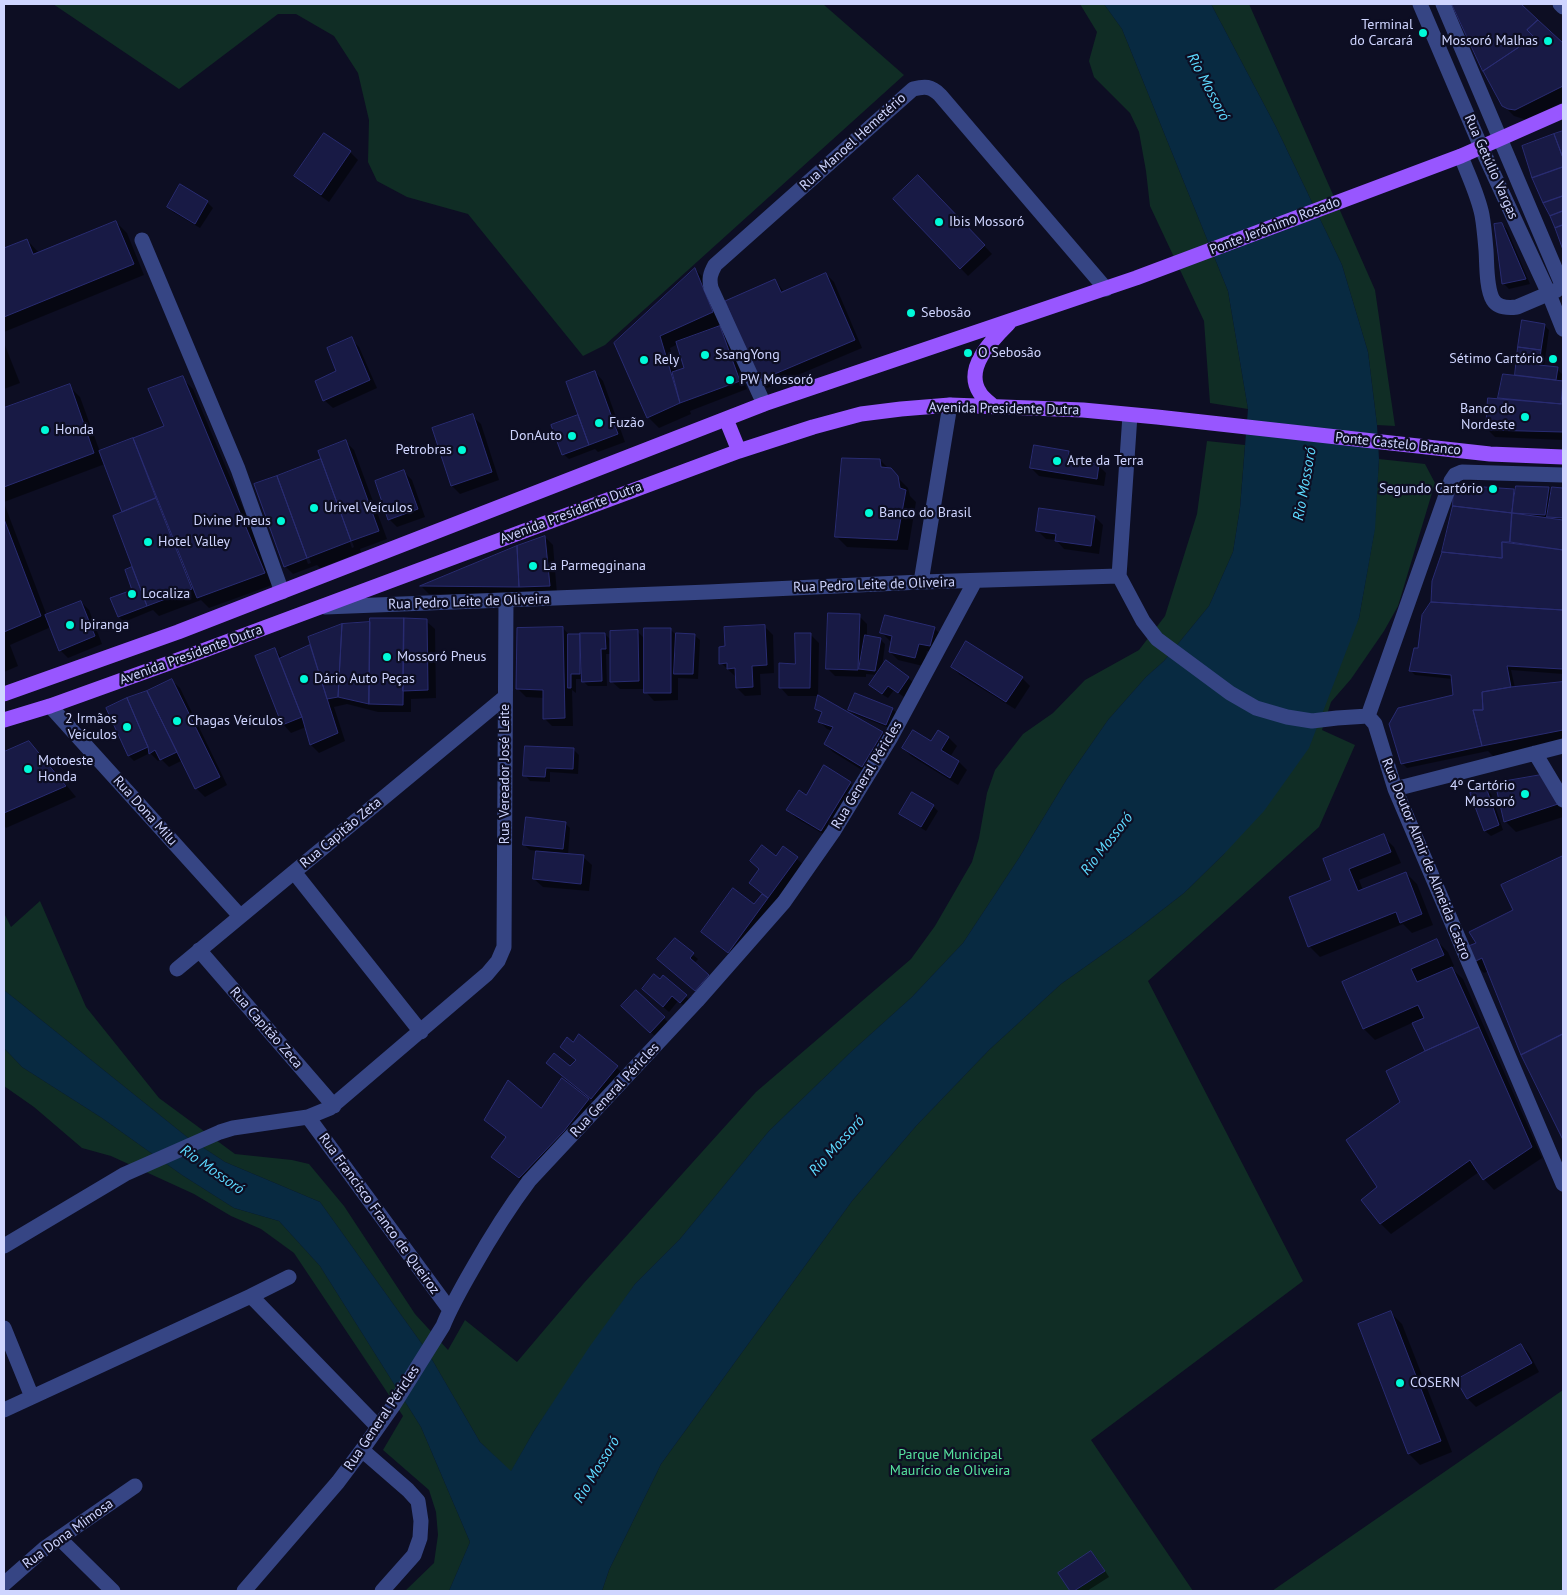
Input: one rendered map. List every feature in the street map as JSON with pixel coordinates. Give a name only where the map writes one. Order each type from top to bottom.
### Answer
[{"type":"main road","name":"Ponte Jerônimo Rosado","points":[[1136,278],[1461,156],[1563,112]]},
{"type":"main road","name":"Avenida Presidente Dutra","points":[[4,694],[178,632],[764,404],[1136,278]]},
{"type":"main road","points":[[994,407],[980,394],[976,383],[976,368],[985,349],[1012,320]]},
{"type":"main road","name":"Avenida Presidente Dutra","points":[[4,720],[50,706],[186,657],[738,451],[861,414],[901,408],[950,405],[1082,410],[1157,417]]},
{"type":"main road","name":"Ponte Castelo Branco","points":[[1157,417],[1490,454],[1563,457]]},
{"type":"main road","points":[[726,419],[738,451]]},
{"type":"main road","points":[[178,632],[186,657]]},
{"type":"street","name":"Rua Getúlio Vargas","points":[[1420,4],[1481,147],[1549,294],[1563,329]]},
{"type":"street","name":"Rua Getúlio Vargas","points":[[1443,4],[1563,287]]},
{"type":"street","name":"Rua Manoel Hemetério","points":[[764,404],[712,288],[710,274],[715,265],[913,89],[924,86],[934,89],[940,95],[1106,289]]},
{"type":"street","points":[[1461,156],[1478,198],[1484,231],[1491,298],[1494,302],[1510,308],[1517,307],[1563,287]]},
{"type":"street","points":[[1478,198],[1498,184]]},
{"type":"street","points":[[142,240],[238,469],[282,592]]},
{"type":"street","points":[[921,582],[950,405]]},
{"type":"street","points":[[1130,414],[1119,576],[1143,622],[1157,639],[1230,693],[1256,708],[1287,717],[1312,721],[1368,716],[1451,481],[1455,475],[1462,472],[1563,475]]},
{"type":"street","name":"Rua Pedro Leite de Oliveira","points":[[321,607],[921,582],[1119,576]]},
{"type":"street","name":"Rua General Péricles","points":[[244,1591],[338,1482],[393,1406],[442,1326],[493,1233],[529,1181],[704,994],[790,895],[833,832],[891,737],[975,581]]},
{"type":"street","name":"Rua Vereador José Leite","points":[[421,1032],[487,974],[498,961],[504,947],[506,600]]},
{"type":"street","name":"Rua Capitão Zeta","points":[[177,969],[505,697]]},
{"type":"street","name":"Rua Dona Milu","points":[[50,706],[240,916]]},
{"type":"street","name":"Rua Doutor Almir de Almeida Castro","points":[[1368,716],[1375,724],[1395,789],[1563,1184]]},
{"type":"street","points":[[1395,789],[1563,746]]},
{"type":"street","points":[[1535,753],[1563,800]]},
{"type":"street","points":[[4,1246],[125,1174],[220,1132],[233,1128],[308,1117],[334,1106],[421,1032],[294,872]]},
{"type":"street","name":"Rua Capitão Zeca","points":[[199,950],[334,1106]]},
{"type":"street","name":"Rua Francisco Franco de Queiroz","points":[[308,1117],[450,1310]]},
{"type":"street","points":[[4,1410],[289,1277]]},
{"type":"street","points":[[251,1296],[378,1427]]},
{"type":"street","points":[[4,1328],[32,1397]]},
{"type":"street","points":[[362,1450],[418,1501],[421,1521],[420,1538],[414,1555],[382,1591]]},
{"type":"street","name":"Rua Dona Mimosa","points":[[4,1584],[45,1548],[135,1486]]},
{"type":"street","points":[[59,1538],[113,1591]]},
{"type":"green space","points":[[53,4],[823,4],[904,75],[605,345],[583,356],[468,214],[407,197],[377,181],[368,162],[369,120],[358,73],[334,36],[296,14],[278,14],[179,89]]},
{"type":"green space","points":[[1080,4],[1104,4],[1122,29],[1228,291],[1248,409],[1210,403],[1204,321],[1150,206],[1139,132],[1130,113],[1094,77],[1089,61],[1097,32]]},
{"type":"green space","points":[[1211,4],[1249,4],[1375,290],[1395,426],[1377,425],[1368,352],[1342,265],[1276,127]]},
{"type":"green space","points":[[1207,441],[1245,445],[1240,508],[1233,552],[1209,606],[1164,661],[1146,677],[1108,720],[1067,779],[1019,858],[963,943],[912,997],[852,1051],[769,1131],[680,1239],[635,1284],[534,1431],[511,1472],[480,1442],[427,1351],[320,1202],[225,1162],[187,1137],[4,990],[4,913],[11,927],[40,901],[86,1007],[159,1098],[235,1154],[292,1160],[309,1164],[344,1206],[415,1314],[448,1350],[465,1320],[517,1362],[584,1283],[756,1092],[911,959],[935,926],[972,862],[979,838],[987,793],[995,770],[1023,734],[1053,713],[1085,680],[1139,650],[1165,616],[1197,514]]},
{"type":"green space","name":"Parque Municipal Maurício de Oliveira","points":[[1379,459],[1425,464],[1435,483],[1398,606],[1384,631],[1351,679],[1331,702],[1322,730],[1355,745],[1319,827],[1148,981],[1303,1281],[1091,1440],[1193,1591],[602,1591],[609,1570],[661,1464],[852,1201],[916,1126],[989,1050],[1061,984],[1130,935],[1184,893],[1224,854],[1359,618],[1374,533]]},
{"type":"green space","points":[[4,1048],[22,1067],[102,1118],[182,1175],[234,1208],[279,1221],[320,1266],[421,1427],[470,1542],[449,1591],[405,1591],[434,1563],[438,1535],[436,1512],[429,1490],[383,1450],[403,1416],[294,1253],[261,1229],[231,1216],[194,1194],[111,1156],[82,1148],[34,1107],[4,1086]]},
{"type":"green space","points":[[1563,1390],[1563,1591],[1272,1591]]},
{"type":"water","name":"Rio Mossoró","points":[[1104,4],[1211,4],[1276,127],[1342,265],[1368,352],[1379,459],[1375,529],[1359,618],[1309,748],[1264,811],[1224,854],[1184,893],[1130,935],[1061,984],[989,1050],[916,1126],[852,1201],[661,1464],[609,1570],[602,1591],[449,1591],[470,1542],[421,1427],[320,1266],[279,1221],[234,1208],[182,1175],[102,1118],[22,1067],[4,1048],[4,990],[187,1137],[225,1162],[320,1202],[427,1351],[480,1442],[511,1471],[534,1431],[590,1346],[635,1284],[680,1239],[769,1131],[852,1051],[912,997],[963,943],[1019,858],[1067,779],[1108,720],[1146,677],[1164,661],[1209,606],[1233,552],[1240,508],[1248,409],[1228,291],[1122,29]]},
{"type":"building","points":[[1452,4],[1521,4],[1538,20],[1527,30],[1534,37],[1483,71]]},
{"type":"building","points":[[1538,20],[1563,43],[1563,86],[1515,110],[1508,109],[1502,106],[1483,71],[1534,37],[1527,30]]},
{"type":"building","points":[[1563,131],[1563,158],[1554,134]]},
{"type":"building","points":[[324,133],[351,151],[321,195],[294,176]]},
{"type":"building","points":[[1554,134],[1563,158],[1563,167],[1532,178],[1522,146]]},
{"type":"building","points":[[1563,167],[1563,196],[1543,203],[1532,178]]},
{"type":"building","name":"Ibis Mossoró","points":[[918,175],[985,245],[960,269],[893,199]]},
{"type":"building","points":[[180,184],[208,201],[195,224],[167,207]]},
{"type":"building","points":[[1563,196],[1563,211],[1550,216],[1543,203]]},
{"type":"building","points":[[1563,211],[1563,225],[1555,228],[1550,216]]},
{"type":"building","points":[[116,221],[134,264],[4,317],[4,248],[27,239],[33,254]]},
{"type":"building","points":[[1502,223],[1526,279],[1502,284],[1494,224]]},
{"type":"building","points":[[1563,225],[1563,250],[1555,228]]},
{"type":"building","name":"Rely","points":[[695,268],[713,312],[660,336],[680,403],[647,418],[614,343]]},
{"type":"building","points":[[826,273],[855,340],[758,381],[725,301],[775,279],[781,292]]},
{"type":"building","points":[[1522,320],[1545,324],[1541,350],[1518,347]]},
{"type":"building","name":"SsangYong","points":[[720,326],[740,381],[680,403],[672,372],[684,368],[676,342]]},
{"type":"building","points":[[352,337],[370,380],[323,401],[315,381],[336,371],[327,348]]},
{"type":"building","points":[[1518,347],[1541,350],[1539,365],[1558,367],[1556,380],[1515,375]]},
{"type":"building","points":[[595,371],[618,434],[589,445],[566,382]]},
{"type":"building","points":[[1503,374],[1563,381],[1561,404],[1498,398]]},
{"type":"building","points":[[183,376],[265,573],[197,598],[133,438],[164,426],[148,389]]},
{"type":"building","name":"Honda","points":[[70,384],[94,453],[4,487],[4,408]]},
{"type":"building","name":"Banco do Nordeste","points":[[1488,398],[1563,404],[1563,432],[1486,430]]},
{"type":"building","name":"Petrobras","points":[[473,414],[492,472],[451,486],[432,428]]},
{"type":"building","points":[[578,415],[589,445],[562,455],[551,425]]},
{"type":"building","points":[[133,438],[156,498],[122,512],[99,451]]},
{"type":"building","points":[[346,440],[379,531],[351,541],[318,451]]},
{"type":"building","name":"Arte da Terra","points":[[1034,445],[1069,451],[1068,459],[1099,464],[1097,479],[1030,468]]},
{"type":"building","name":"Banco do Brasil","points":[[842,458],[880,459],[881,467],[891,468],[898,476],[900,488],[906,490],[897,540],[835,537]]},
{"type":"building","name":"Urivel Veículos","points":[[321,459],[351,541],[307,558],[277,476]]},
{"type":"building","points":[[404,470],[418,509],[388,520],[375,481]]},
{"type":"building","name":"Divine Pneus","points":[[277,476],[307,558],[284,567],[254,484]]},
{"type":"building","points":[[1454,485],[1514,489],[1512,513],[1453,506]]},
{"type":"building","points":[[1516,486],[1549,487],[1545,515],[1512,513]]},
{"type":"building","points":[[1552,487],[1563,488],[1563,518],[1547,517]]},
{"type":"building","name":"Hotel Valley","points":[[156,498],[192,589],[147,606],[113,516]]},
{"type":"building","points":[[1453,506],[1512,513],[1510,542],[1502,542],[1502,558],[1442,552]]},
{"type":"building","points":[[1039,508],[1095,516],[1091,546],[1055,541],[1056,534],[1036,531]]},
{"type":"building","points":[[1512,513],[1563,520],[1563,550],[1510,542]]},
{"type":"building","points":[[4,519],[41,616],[4,632]]},
{"type":"building","name":"La Parmegginana","points":[[545,536],[550,586],[519,587],[517,546]]},
{"type":"building","points":[[1502,542],[1563,550],[1563,610],[1431,602],[1432,581],[1442,552],[1502,558]]},
{"type":"building","points":[[517,546],[519,587],[420,586]]},
{"type":"building","name":"Localiza","points":[[132,567],[147,606],[118,617],[110,598],[132,590],[125,570]]},
{"type":"building","name":"Ipiranga","points":[[81,601],[95,636],[59,651],[45,615]]},
{"type":"building","points":[[1431,602],[1563,610],[1563,669],[1507,666],[1511,687],[1482,692],[1483,710],[1473,710],[1482,746],[1401,764],[1389,724],[1398,708],[1453,695],[1451,675],[1409,671],[1414,648],[1418,648],[1422,615]]},
{"type":"building","points":[[828,613],[860,614],[858,670],[826,669]]},
{"type":"building","points":[[885,615],[935,627],[930,646],[919,644],[915,658],[889,652],[892,636],[880,633]]},
{"type":"building","name":"Mossoró Pneus","points":[[370,618],[404,618],[403,705],[369,704]]},
{"type":"building","points":[[404,618],[427,619],[428,690],[403,691]]},
{"type":"building","points":[[370,622],[369,704],[338,697],[342,624]]},
{"type":"building","points":[[342,624],[338,697],[327,699],[308,637]]},
{"type":"building","points":[[765,625],[767,665],[752,666],[753,687],[736,688],[735,668],[727,669],[727,663],[719,664],[719,647],[725,646],[724,627]]},
{"type":"building","points":[[563,627],[565,718],[543,719],[543,690],[516,689],[517,628]]},
{"type":"building","points":[[644,628],[671,628],[671,693],[644,693]]},
{"type":"building","points":[[638,630],[639,681],[610,682],[610,631]]},
{"type":"building","points":[[580,633],[605,633],[606,649],[601,649],[602,681],[582,682]]},
{"type":"building","points":[[676,633],[695,634],[693,674],[674,674]]},
{"type":"building","points":[[795,633],[811,633],[810,688],[779,688],[779,663],[795,664]]},
{"type":"building","points":[[568,634],[580,634],[580,674],[571,674],[571,688],[568,688]]},
{"type":"building","points":[[865,635],[881,638],[875,671],[859,669]]},
{"type":"building","points":[[966,641],[1023,677],[1006,702],[951,667]]},
{"type":"building","name":"Dário Auto Peças","points":[[310,645],[338,733],[310,745],[302,717],[279,659]]},
{"type":"building","points":[[275,648],[302,717],[282,725],[255,656]]},
{"type":"building","points":[[886,660],[909,677],[898,693],[888,686],[882,694],[869,685]]},
{"type":"building","name":"Chagas Veículos","points":[[172,679],[220,777],[195,789],[147,691]]},
{"type":"building","points":[[1563,682],[1563,730],[1482,746],[1473,710],[1483,710],[1482,692]]},
{"type":"building","points":[[147,691],[177,752],[160,760],[155,750],[149,754],[148,747],[127,698]]},
{"type":"building","points":[[855,693],[893,708],[886,725],[848,710]]},
{"type":"building","points":[[818,695],[883,732],[862,767],[824,744],[833,727],[818,722],[822,712],[815,709]]},
{"type":"building","name":"2 Irmãos Veículos","points":[[127,698],[148,747],[128,756],[106,708]]},
{"type":"building","points":[[913,730],[931,741],[938,730],[949,737],[941,750],[959,761],[950,778],[902,748]]},
{"type":"building","name":"Motoeste Honda","points":[[29,741],[66,786],[4,813],[4,752]]},
{"type":"building","points":[[525,746],[574,748],[573,769],[546,768],[545,777],[523,776]]},
{"type":"building","points":[[824,765],[851,782],[821,831],[786,810],[799,790],[806,795]]},
{"type":"building","name":"4º Cartório Mossoró","points":[[1541,775],[1558,804],[1504,822],[1495,783]]},
{"type":"building","points":[[1486,787],[1499,825],[1484,831],[1470,793]]},
{"type":"building","points":[[912,792],[934,805],[921,827],[899,814]]},
{"type":"building","points":[[526,817],[566,822],[563,849],[523,845]]},
{"type":"building","points":[[1384,834],[1391,852],[1349,869],[1358,891],[1406,872],[1422,914],[1400,923],[1396,912],[1308,947],[1289,897],[1331,880],[1323,859]]},
{"type":"building","points":[[762,845],[776,856],[783,846],[798,857],[768,898],[749,883],[759,869],[750,861]]},
{"type":"building","points":[[536,851],[584,855],[581,884],[533,879]]},
{"type":"building","points":[[1563,856],[1563,1034],[1521,1055],[1482,958],[1472,963],[1466,947],[1476,943],[1469,932],[1513,910],[1501,885]]},
{"type":"building","points":[[733,888],[754,904],[762,894],[768,898],[728,953],[701,932]]},
{"type":"building","points":[[675,938],[694,953],[690,958],[709,975],[695,991],[657,959]]},
{"type":"building","points":[[1437,939],[1444,955],[1411,969],[1417,982],[1452,967],[1479,1027],[1425,1051],[1412,1023],[1424,1018],[1418,1005],[1363,1029],[1342,982]]},
{"type":"building","points":[[654,974],[660,979],[663,975],[687,995],[680,1003],[672,996],[663,1007],[642,989]]},
{"type":"building","points":[[636,990],[665,1017],[650,1033],[621,1006]]},
{"type":"building","points":[[1479,1027],[1532,1147],[1483,1180],[1470,1160],[1380,1224],[1361,1200],[1377,1187],[1346,1140],[1400,1102],[1386,1071]]},
{"type":"building","points":[[579,1034],[618,1066],[591,1099],[546,1063],[554,1053],[570,1066],[576,1060],[560,1047],[567,1037],[573,1042]]},
{"type":"building","points":[[1563,1034],[1563,1140],[1521,1055]]},
{"type":"building","points":[[562,1078],[589,1099],[564,1131],[519,1178],[491,1157],[506,1137],[484,1120],[508,1080],[541,1108]]},
{"type":"building","name":"COSERN","points":[[1391,1311],[1441,1441],[1408,1454],[1358,1324]]},
{"type":"building","points":[[1521,1344],[1532,1363],[1467,1399],[1456,1380]]},
{"type":"building","points":[[1091,1551],[1105,1571],[1074,1591],[1070,1591],[1058,1573]]},
{"type":"place","name":"Terminal do Carcará","points":[[1423,33]]},
{"type":"place","name":"Mossoró Malhas","points":[[1548,41]]},
{"type":"place","name":"Ibis Mossoró","points":[[939,222]]},
{"type":"place","name":"Sebosão","points":[[911,313]]},
{"type":"place","name":"O Sebosão","points":[[968,353]]},
{"type":"place","name":"SsangYong","points":[[705,355]]},
{"type":"place","name":"Sétimo Cartório","points":[[1553,359]]},
{"type":"place","name":"Rely","points":[[644,360]]},
{"type":"place","name":"PW Mossoró","points":[[730,380]]},
{"type":"place","name":"Banco do Nordeste","points":[[1525,417]]},
{"type":"place","name":"Fuzão","points":[[599,423]]},
{"type":"place","name":"Honda","points":[[45,430]]},
{"type":"place","name":"DonAuto","points":[[572,436]]},
{"type":"place","name":"Petrobras","points":[[462,450]]},
{"type":"place","name":"Arte da Terra","points":[[1057,461]]},
{"type":"place","name":"Segundo Cartório","points":[[1493,489]]},
{"type":"place","name":"Urivel Veículos","points":[[314,508]]},
{"type":"place","name":"Banco do Brasil","points":[[869,513]]},
{"type":"place","name":"Divine Pneus","points":[[281,521]]},
{"type":"place","name":"Hotel Valley","points":[[148,542]]},
{"type":"place","name":"La Parmegginana","points":[[533,566]]},
{"type":"place","name":"Localiza","points":[[132,594]]},
{"type":"place","name":"Ipiranga","points":[[70,625]]},
{"type":"place","name":"Mossoró Pneus","points":[[387,657]]},
{"type":"place","name":"Dário Auto Peças","points":[[304,679]]},
{"type":"place","name":"Chagas Veículos","points":[[177,721]]},
{"type":"place","name":"2 Irmãos Veículos","points":[[127,727]]},
{"type":"place","name":"Motoeste Honda","points":[[28,769]]},
{"type":"place","name":"4º Cartório Mossoró","points":[[1525,794]]},
{"type":"place","name":"COSERN","points":[[1400,1383]]}]
